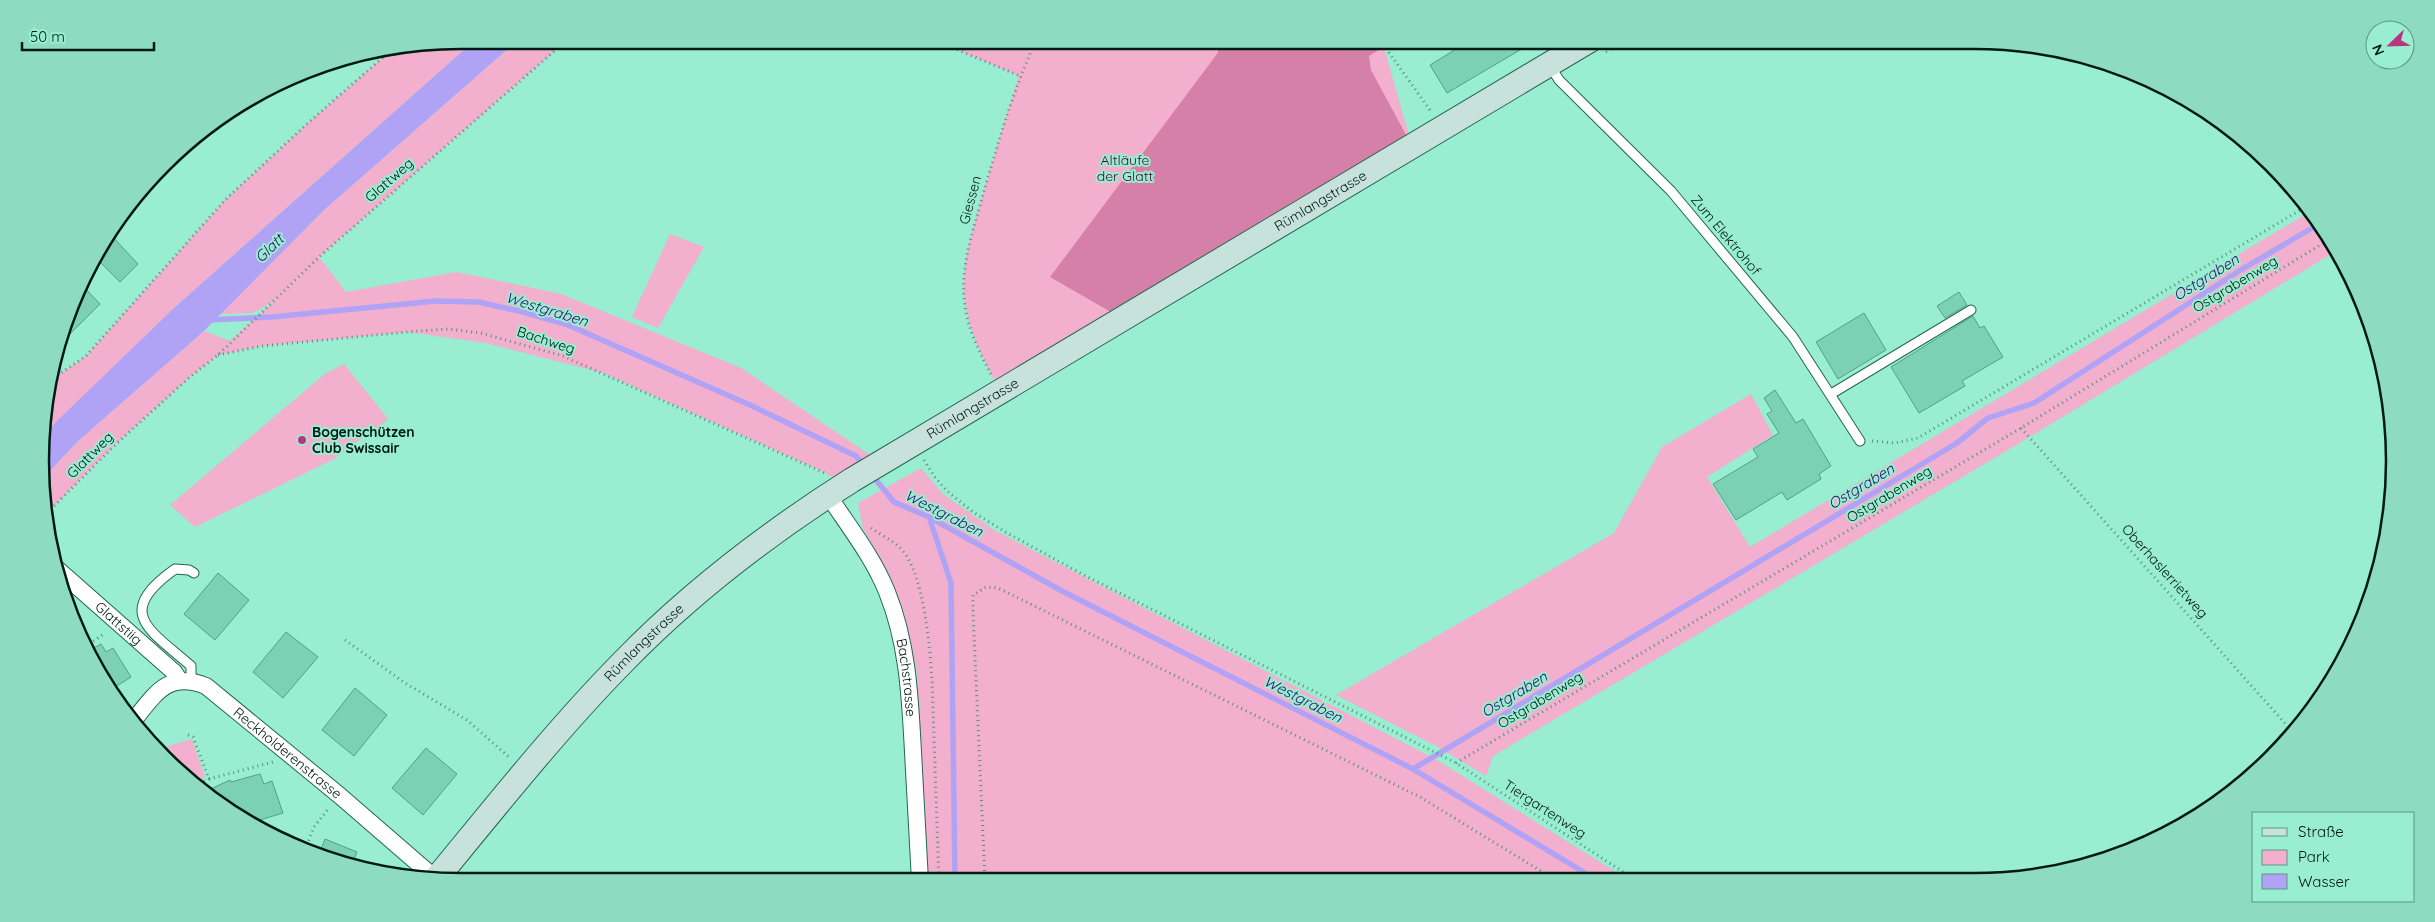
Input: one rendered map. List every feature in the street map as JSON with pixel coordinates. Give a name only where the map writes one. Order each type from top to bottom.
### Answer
[{"type":"street","name":"Rümlangstrasse","points":[[442,872],[525,771],[623,661],[666,620],[733,564],[840,488],[1575,49]]},
{"type":"street","name":"Bachstrasse","points":[[840,488],[869,557],[887,592],[899,627],[907,661],[920,873]]},
{"type":"street","name":"Glattstiig","points":[[65,576],[185,680]]},
{"type":"street","points":[[137,716],[157,691],[185,680]]},
{"type":"street","name":"Reckholderenstrasse","points":[[185,680],[206,686],[339,795],[427,872]]},
{"type":"lane","name":"Zum Elektrohof","points":[[1549,64],[1559,80],[1671,191],[1793,337],[1860,441]]},
{"type":"lane","points":[[1831,394],[1971,310]]},
{"type":"lane","points":[[185,680],[190,666],[150,631],[143,620],[141,608],[154,586],[175,569],[190,570],[194,573]]},
{"type":"path","name":"Glattweg","points":[[52,508],[116,444],[191,376],[218,355],[319,257],[557,49]]},
{"type":"path","points":[[956,49],[1020,76]]},
{"type":"path","name":"Giessen","points":[[989,370],[972,332],[965,306],[964,273],[974,228],[1001,130],[1020,76],[1032,49]]},
{"type":"path","points":[[1386,49],[1443,128]]},
{"type":"path","points":[[58,375],[86,356],[225,200],[308,123],[384,56]]},
{"type":"path","points":[[1860,441],[1895,443],[1918,438],[2301,210]]},
{"type":"path","name":"Ostgrabenweg","points":[[1456,763],[2021,428],[2324,243]]},
{"type":"path","name":"Bachweg","points":[[218,355],[262,346],[362,336],[448,329],[482,333],[563,356],[822,471],[835,479],[840,488]]},
{"type":"path","name":"Oberhaslerrietweg","points":[[2021,428],[2289,727]]},
{"type":"path","name":"Tiergartenweg","points":[[934,476],[974,512],[1074,569],[1456,763],[1625,873]]},
{"type":"path","points":[[985,873],[973,612],[974,595],[986,587],[998,588],[1007,592],[1420,797],[1543,873]]},
{"type":"path","points":[[91,642],[118,621]]},
{"type":"path","points":[[345,640],[404,683],[467,720],[525,771]]},
{"type":"path","points":[[188,735],[193,737],[208,779]]},
{"type":"path","points":[[202,781],[274,762],[284,751]]},
{"type":"path","points":[[307,844],[314,827],[339,795]]},
{"type":"green space","points":[[465,49],[173,309],[50,429],[52,407],[58,375],[86,356],[225,200],[308,123],[384,56],[407,52]]},
{"type":"green space","points":[[508,49],[557,49],[319,257],[346,292],[457,272],[561,294],[741,368],[882,463],[835,479],[822,471],[603,373],[486,343],[407,332],[262,346],[218,355],[191,376],[116,444],[52,508],[49,471],[78,441],[204,331],[230,341],[275,300],[253,313],[220,314],[324,210]]},
{"type":"green space","name":"Altläufe der Glatt","points":[[955,49],[1385,49],[1412,146],[1001,392],[971,330],[964,294],[964,279],[965,264],[975,221],[1019,76]]},
{"type":"green space","points":[[2305,215],[2331,254],[2018,444],[1493,756],[1486,776],[1438,747],[1336,695],[1614,533],[1662,447],[1751,394],[1773,435],[1707,477],[1750,547]]},
{"type":"green space","points":[[670,234],[704,247],[658,328],[632,317]]},
{"type":"green space","name":"Bogenschützen Club Swissair","points":[[344,364],[388,419],[334,459],[195,527],[170,505],[326,373]]},
{"type":"green space","points":[[921,468],[943,494],[994,530],[1437,760],[1617,873],[927,873],[917,673],[905,618],[889,574],[863,529],[858,503]]},
{"type":"green space","points":[[192,739],[205,777],[199,779],[164,747]]},
{"type":"shaded area","points":[[1219,49],[1380,49],[1369,56],[1371,70],[1412,146],[1123,319],[1050,277],[1217,54]]},
{"type":"water","name":"Glatt","points":[[465,49],[508,49],[324,210],[204,331],[78,441],[49,471],[50,428],[173,309]]},
{"type":"building","points":[[1456,49],[1522,49],[1447,93],[1430,65]]},
{"type":"building","points":[[114,238],[138,264],[120,282],[100,262]]},
{"type":"building","points":[[86,289],[100,304],[69,335]]},
{"type":"building","points":[[1959,292],[1967,305],[1945,318],[1937,306]]},
{"type":"building","points":[[1864,313],[1886,350],[1838,379],[1816,342]]},
{"type":"building","points":[[1973,316],[1980,328],[1984,326],[2003,357],[1962,381],[1965,386],[1919,413],[1891,367]]},
{"type":"building","points":[[1775,390],[1796,423],[1803,419],[1831,466],[1819,474],[1821,479],[1787,500],[1782,492],[1736,520],[1713,484],[1758,457],[1753,449],[1779,433],[1767,414],[1772,411],[1764,398]]},
{"type":"building","points":[[218,573],[249,600],[215,640],[184,614]]},
{"type":"building","points":[[286,632],[318,657],[283,698],[253,672]]},
{"type":"building","points":[[101,644],[106,652],[113,648],[131,677],[116,687],[94,648]]},
{"type":"building","points":[[355,688],[387,715],[354,756],[322,730]]},
{"type":"building","points":[[426,748],[457,774],[423,815],[392,788]]},
{"type":"building","points":[[260,774],[264,784],[272,781],[283,813],[259,820],[211,789],[230,780],[231,782]]},
{"type":"building","points":[[325,839],[357,852],[354,859],[321,849]]},
{"type":"waterway","name":"Ostgraben","points":[[1413,769],[1957,443],[1988,418],[2034,403],[2239,271],[2314,227]]},
{"type":"waterway","name":"Westgraben","points":[[209,320],[272,317],[436,301],[478,302],[523,312],[568,325],[750,405],[856,456],[865,467]]},
{"type":"waterway","name":"Westgraben","points":[[871,474],[894,502],[929,517],[1062,591],[1413,769],[1585,873]]},
{"type":"waterway","points":[[929,517],[951,583],[955,873]]},
{"type":"place","name":"Bogenschützen Club Swissair","points":[[302,440]]}]
